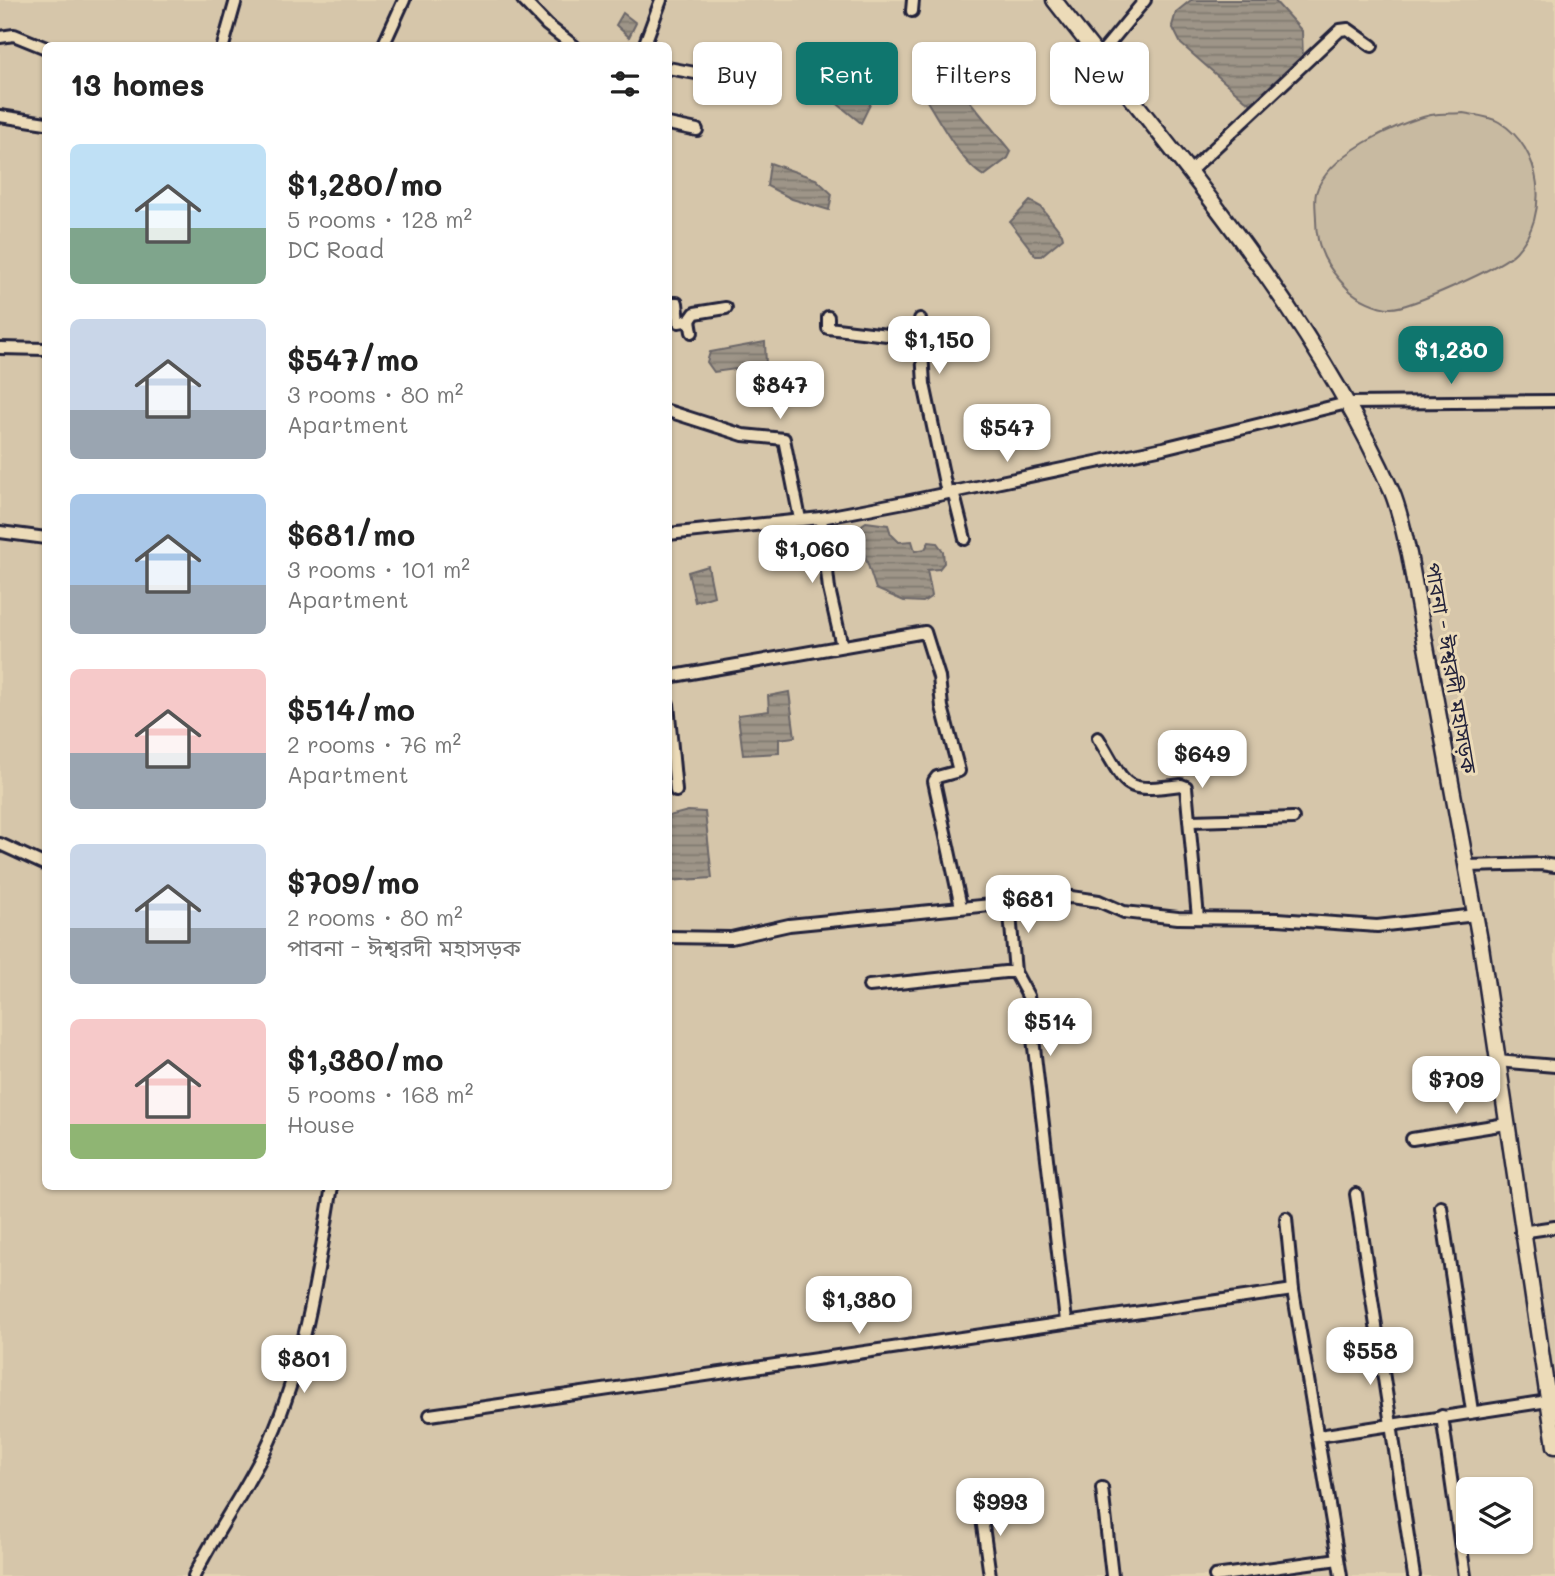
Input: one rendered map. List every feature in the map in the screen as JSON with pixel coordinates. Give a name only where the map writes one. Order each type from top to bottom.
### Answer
[{"type":"main road","name":"পাবনা - ঈশ্বরদী মহাসড়ক","points":[[1054,0],[1086,42]]},
{"type":"main road","name":"পাবনা - ঈশ্বরদী মহাসড়ক","points":[[1136,105],[1189,172],[1289,311],[1347,403],[1393,495],[1409,554],[1476,915],[1521,1232],[1555,1446]]},
{"type":"street","points":[[224,42],[236,0]]},
{"type":"street","points":[[385,42],[404,0]]},
{"type":"street","points":[[523,0],[547,25],[569,42]]},
{"type":"street","points":[[645,42],[661,0]]},
{"type":"street","points":[[1110,42],[1145,0]]},
{"type":"street","points":[[1189,172],[1339,30],[1348,29],[1372,47]]},
{"type":"street","points":[[0,37],[14,35],[42,46]]},
{"type":"street","points":[[672,69],[693,73]]},
{"type":"street","points":[[0,116],[42,121]]},
{"type":"street","points":[[672,125],[697,130]]},
{"type":"street","points":[[672,303],[677,303],[679,323],[690,320],[695,313],[726,308]]},
{"type":"street","points":[[828,317],[828,328],[921,339]]},
{"type":"street","points":[[690,320],[692,332]]},
{"type":"street","points":[[920,320],[930,422],[965,540]]},
{"type":"street","points":[[0,348],[42,349]]},
{"type":"street","points":[[672,534],[821,518],[1163,448],[1347,403],[1555,401]]},
{"type":"street","points":[[672,412],[743,435],[784,439],[800,519]]},
{"type":"street","points":[[821,518],[829,589],[842,646]]},
{"type":"street","points":[[0,532],[42,537]]},
{"type":"street","points":[[672,676],[921,632],[927,634],[959,771],[937,777],[934,781],[961,907]]},
{"type":"street","points":[[1098,738],[1127,785],[1136,789],[1181,785],[1186,787],[1198,918]]},
{"type":"street","points":[[672,748],[676,791]]},
{"type":"street","points":[[1191,821],[1293,818]]},
{"type":"street","points":[[0,844],[42,863]]},
{"type":"street","points":[[1467,866],[1555,866]]},
{"type":"street","points":[[672,937],[731,938],[789,925],[1071,897],[1099,901],[1124,912],[1377,926],[1476,915]]},
{"type":"street","points":[[1009,902],[1015,972],[1028,996],[1066,1321]]},
{"type":"street","points":[[869,986],[1015,972]]},
{"type":"street","points":[[1497,1062],[1555,1066]]},
{"type":"street","points":[[1412,1139],[1506,1124]]},
{"type":"street","points":[[194,1576],[270,1440],[295,1376],[320,1262],[331,1190]]},
{"type":"street","points":[[1356,1194],[1415,1576]]},
{"type":"street","points":[[1441,1206],[1472,1412]]},
{"type":"street","points":[[1286,1219],[1293,1290],[1340,1576]]},
{"type":"street","points":[[1521,1232],[1555,1227]]},
{"type":"street","points":[[430,1415],[1293,1290]]},
{"type":"street","points":[[1319,1436],[1548,1401]]},
{"type":"street","points":[[1441,1416],[1465,1576]]},
{"type":"street","points":[[1102,1488],[1112,1576]]},
{"type":"street","points":[[980,1504],[990,1576]]},
{"type":"street","points":[[1215,1576],[1338,1559]]},
{"type":"shaded area","points":[[0,0],[1555,0],[1555,1576],[0,1576]]},
{"type":"shaded area","points":[[1191,0],[1274,0],[1302,31],[1303,59],[1252,104],[1181,44],[1172,26],[1176,12]]},
{"type":"shaded area","points":[[623,13],[636,23],[629,37],[616,25]]},
{"type":"shaded area","points":[[839,105],[870,105],[861,123]]},
{"type":"shaded area","points":[[929,105],[973,105],[1011,152],[1008,158],[984,176],[958,151]]},
{"type":"shaded area","points":[[1463,113],[1499,122],[1514,134],[1525,148],[1537,183],[1534,220],[1527,237],[1516,252],[1494,267],[1417,301],[1391,308],[1362,299],[1348,289],[1334,273],[1324,258],[1318,240],[1315,199],[1323,179],[1348,154],[1382,133],[1431,115]]},
{"type":"shaded area","points":[[770,163],[816,179],[832,194],[829,210],[792,199],[767,186]]},
{"type":"shaded area","points":[[1030,201],[1041,207],[1063,238],[1041,256],[1036,256],[1010,222]]},
{"type":"shaded area","points":[[765,342],[766,365],[714,372],[707,362],[710,352]]},
{"type":"shaded area","points":[[866,522],[888,525],[891,534],[899,542],[912,541],[915,551],[925,549],[929,542],[937,543],[943,551],[944,563],[939,569],[927,570],[932,596],[923,602],[904,601],[876,589],[856,529]]},
{"type":"shaded area","points":[[708,566],[714,596],[695,602],[688,572]]},
{"type":"shaded area","points":[[789,692],[795,737],[779,739],[779,753],[743,755],[738,715],[769,711],[768,696]]},
{"type":"shaded area","points":[[688,811],[705,812],[712,878],[672,881],[672,815]]}]
